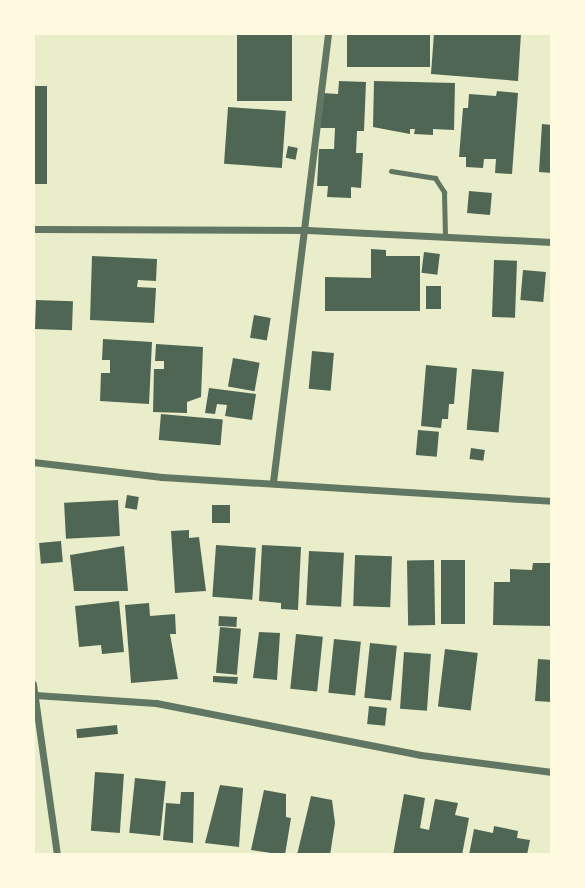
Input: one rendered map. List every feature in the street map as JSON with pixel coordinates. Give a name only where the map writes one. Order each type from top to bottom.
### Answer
[{"type":"street","points":[[273,482],[307,230],[328,33]]},
{"type":"street","points":[[33,229],[307,230],[552,242]]},
{"type":"street","points":[[33,462],[162,477],[552,500]]},
{"type":"street","points":[[33,684],[57,855]]},
{"type":"street","points":[[35,695],[156,703],[421,755],[552,772]]},
{"type":"lane","points":[[391,172],[435,178],[444,192],[445,235]]},
{"type":"building","points":[[237,33],[292,33],[292,101],[237,101]]},
{"type":"building","points":[[347,33],[430,33],[430,67],[347,67]]},
{"type":"building","points":[[434,33],[521,33],[518,81],[431,74]]},
{"type":"building","points":[[339,81],[366,82],[364,131],[357,131],[356,153],[363,153],[361,188],[351,187],[351,198],[327,197],[328,186],[317,186],[319,149],[334,149],[335,128],[320,128],[322,93],[338,94]]},
{"type":"building","points":[[374,81],[455,83],[454,130],[433,129],[433,135],[414,134],[415,129],[410,129],[410,134],[373,127]]},
{"type":"building","points":[[33,86],[47,86],[47,184],[33,184]]},
{"type":"building","points":[[497,91],[518,93],[512,174],[495,173],[496,159],[484,159],[483,168],[466,167],[466,157],[459,157],[463,108],[468,108],[469,94],[496,96]]},
{"type":"building","points":[[228,107],[286,111],[282,168],[224,164]]},
{"type":"building","points":[[542,124],[552,125],[552,173],[539,172]]},
{"type":"building","points":[[288,146],[298,148],[296,160],[286,158]]},
{"type":"building","points":[[469,191],[492,193],[490,215],[467,213]]},
{"type":"building","points":[[371,249],[386,250],[386,256],[420,256],[420,311],[325,311],[325,277],[371,278]]},
{"type":"building","points":[[424,252],[440,254],[437,275],[421,273]]},
{"type":"building","points":[[92,256],[157,259],[156,281],[138,280],[137,287],[156,288],[154,323],[90,320]]},
{"type":"building","points":[[494,260],[517,261],[515,318],[492,317]]},
{"type":"building","points":[[523,270],[546,272],[543,302],[520,300]]},
{"type":"building","points":[[426,286],[441,286],[441,309],[426,309]]},
{"type":"building","points":[[36,300],[73,301],[72,330],[35,329]]},
{"type":"building","points":[[254,315],[271,318],[267,341],[250,338]]},
{"type":"building","points":[[103,339],[152,342],[149,404],[100,401],[101,373],[110,373],[110,360],[102,360]]},
{"type":"building","points":[[156,344],[203,347],[201,397],[187,402],[187,413],[153,412],[154,369],[164,369],[164,361],[155,361]]},
{"type":"building","points":[[312,351],[334,353],[331,391],[309,389]]},
{"type":"building","points":[[233,358],[260,363],[255,391],[228,387]]},
{"type":"building","points":[[426,365],[457,368],[454,404],[449,404],[448,419],[442,419],[441,428],[421,426]]},
{"type":"building","points":[[472,369],[504,372],[499,433],[467,430]]},
{"type":"building","points":[[209,388],[256,394],[252,420],[225,416],[227,405],[217,404],[215,414],[205,413]]},
{"type":"building","points":[[161,414],[223,419],[220,445],[159,440]]},
{"type":"building","points":[[418,430],[439,432],[437,457],[416,455]]},
{"type":"building","points":[[471,448],[485,450],[483,461],[469,459]]},
{"type":"building","points":[[127,495],[139,497],[137,510],[125,508]]},
{"type":"building","points":[[118,500],[120,536],[66,539],[64,503]]},
{"type":"building","points":[[212,505],[230,505],[230,523],[212,523]]},
{"type":"building","points":[[189,530],[189,538],[199,537],[206,591],[175,593],[171,531]]},
{"type":"building","points":[[61,541],[63,562],[41,564],[39,543]]},
{"type":"building","points":[[216,545],[256,548],[252,600],[212,597]]},
{"type":"building","points":[[262,545],[301,547],[298,610],[281,609],[281,603],[259,601]]},
{"type":"building","points":[[124,546],[128,591],[74,591],[70,555]]},
{"type":"building","points":[[309,551],[344,553],[341,607],[306,605]]},
{"type":"building","points":[[355,555],[392,556],[390,607],[353,606]]},
{"type":"building","points":[[407,560],[434,560],[435,625],[408,625]]},
{"type":"building","points":[[441,560],[465,560],[465,624],[441,624]]},
{"type":"building","points":[[533,563],[551,563],[551,626],[493,625],[494,582],[510,582],[510,569],[532,570]]},
{"type":"building","points":[[119,601],[124,652],[102,654],[101,645],[79,647],[75,606]]},
{"type":"building","points":[[149,603],[150,616],[175,614],[176,634],[170,634],[178,679],[131,683],[125,605]]},
{"type":"building","points":[[219,616],[237,617],[236,627],[218,626]]},
{"type":"building","points":[[220,627],[241,629],[237,675],[216,673]]},
{"type":"building","points":[[259,632],[280,633],[277,680],[253,678]]},
{"type":"building","points":[[296,634],[323,637],[317,692],[290,689]]},
{"type":"building","points":[[334,639],[361,642],[355,696],[328,693]]},
{"type":"building","points":[[370,643],[397,646],[391,701],[364,698]]},
{"type":"building","points":[[445,649],[478,653],[471,711],[438,707]]},
{"type":"building","points":[[404,652],[431,654],[427,711],[400,709]]},
{"type":"building","points":[[538,659],[552,660],[552,702],[535,701]]},
{"type":"building","points":[[213,676],[238,677],[237,684],[213,682]]},
{"type":"building","points":[[369,706],[387,708],[385,726],[367,724]]},
{"type":"building","points":[[117,725],[118,734],[77,738],[76,729]]},
{"type":"building","points":[[95,772],[124,774],[120,833],[91,831]]},
{"type":"building","points":[[135,778],[166,781],[160,836],[129,833]]},
{"type":"building","points":[[220,785],[243,788],[239,847],[205,843]]},
{"type":"building","points":[[264,790],[286,794],[286,817],[291,818],[285,855],[251,850]]},
{"type":"building","points":[[181,792],[194,792],[193,843],[163,840],[166,803],[180,804]]},
{"type":"building","points":[[404,794],[425,798],[420,828],[429,830],[435,799],[458,803],[455,815],[469,818],[462,855],[393,855]]},
{"type":"building","points":[[311,796],[332,800],[335,823],[330,855],[297,855]]},
{"type":"building","points":[[494,826],[518,831],[517,838],[530,840],[527,855],[469,855],[474,829],[493,833]]}]
